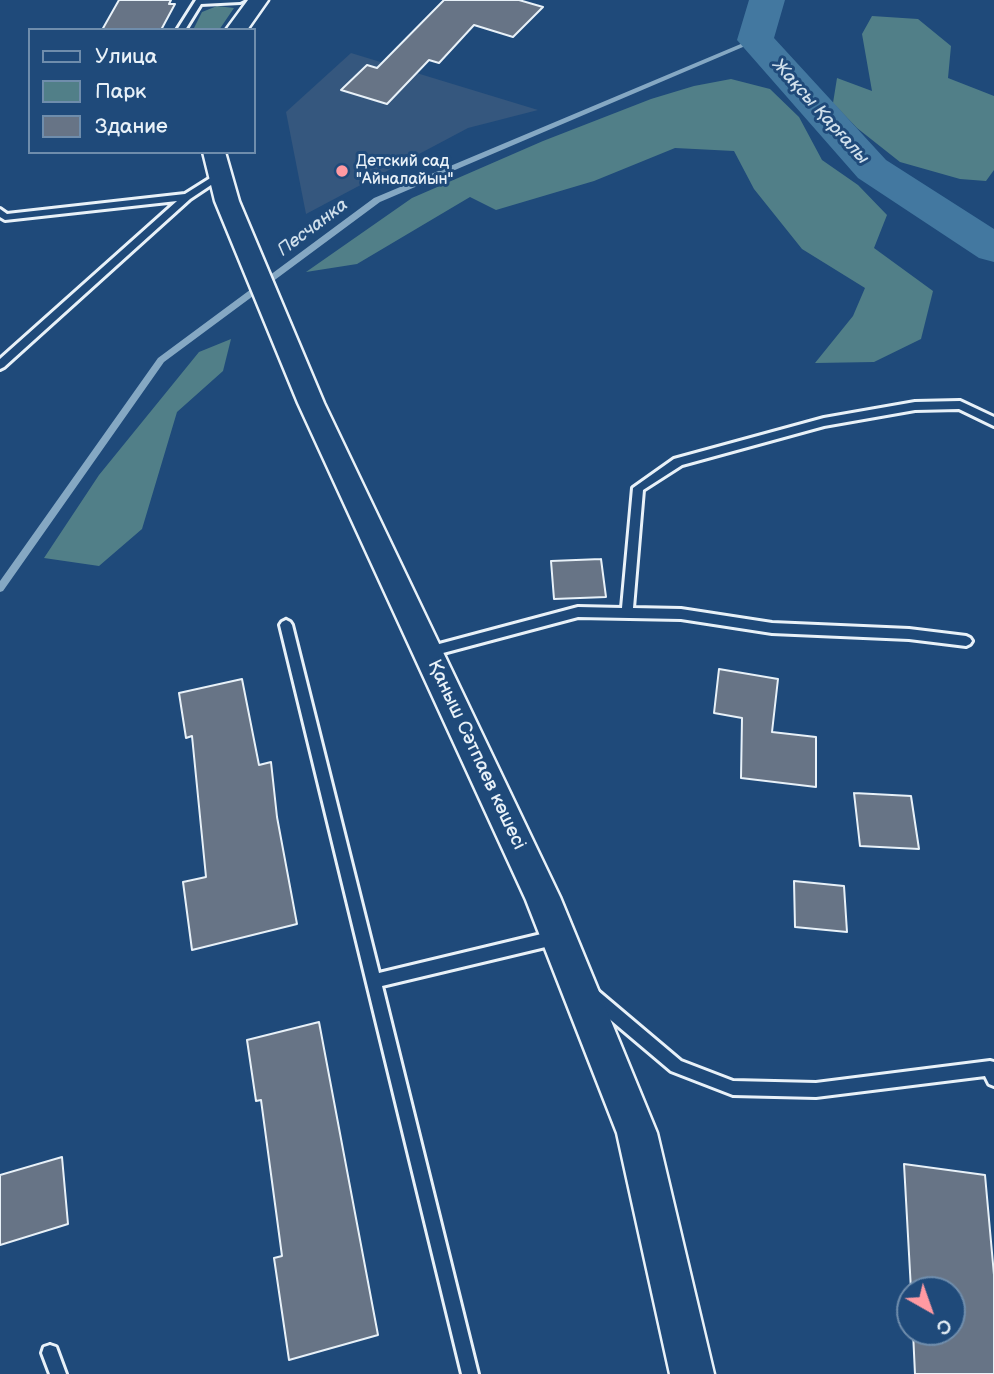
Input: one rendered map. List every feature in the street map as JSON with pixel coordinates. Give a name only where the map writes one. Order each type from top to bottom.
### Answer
[{"type":"street","points":[[237,28],[258,0]]},
{"type":"street","name":"Қаныш Сәтпаев көшесі","points":[[217,163],[227,201],[311,402],[542,897],[637,1133],[692,1374]]},
{"type":"lane","points":[[182,28],[199,2],[240,0]]},
{"type":"lane","points":[[0,365],[187,197],[217,163]]},
{"type":"lane","points":[[0,212],[5,217],[187,197]]},
{"type":"lane","points":[[627,613],[638,488],[678,462],[824,422],[915,406],[960,405],[994,422]]},
{"type":"lane","points":[[428,652],[578,612],[681,614],[772,628],[909,634],[966,641]]},
{"type":"lane","points":[[286,625],[470,1374]]},
{"type":"lane","points":[[373,981],[558,937]]},
{"type":"lane","points":[[576,981],[676,1066],[733,1088],[816,1090],[990,1068],[994,1079]]},
{"type":"lane","points":[[50,1353],[58,1374]]},
{"type":"shaded area","name":"Детский сад \"Айналайын\"","points":[[351,53],[538,110],[468,128],[306,214],[286,112]]},
{"type":"green space","points":[[217,6],[234,8],[220,28],[194,28],[202,12]]},
{"type":"green space","points":[[872,16],[918,19],[951,46],[948,78],[994,96],[994,170],[986,181],[960,179],[900,162],[857,128],[833,103],[837,78],[872,91],[862,34]]},
{"type":"green space","points":[[731,79],[770,89],[799,117],[822,160],[858,185],[887,215],[874,248],[933,291],[921,339],[874,362],[815,363],[853,316],[865,288],[802,249],[754,189],[734,151],[675,148],[594,181],[496,210],[470,197],[357,264],[306,272],[412,198],[543,141],[651,99],[694,86]]},
{"type":"green space","points":[[231,339],[223,371],[177,412],[142,529],[99,566],[44,558],[99,475],[199,352]]},
{"type":"building","points":[[119,0],[171,0],[169,4],[175,4],[162,28],[103,28]]},
{"type":"building","points":[[444,0],[519,0],[543,7],[513,37],[474,25],[439,63],[429,60],[387,104],[341,90],[367,65],[377,68]]},
{"type":"building","points":[[601,559],[606,597],[554,599],[551,561]]},
{"type":"building","points":[[719,669],[778,679],[772,732],[816,737],[816,787],[741,778],[742,718],[714,713]]},
{"type":"building","points":[[242,679],[259,765],[271,762],[277,817],[297,924],[192,950],[183,882],[206,877],[192,736],[186,738],[179,693]]},
{"type":"building","points":[[854,793],[911,796],[919,849],[860,846]]},
{"type":"building","points":[[794,881],[844,886],[847,932],[795,927]]},
{"type":"building","points":[[319,1022],[378,1335],[289,1360],[274,1258],[282,1256],[261,1100],[256,1101],[247,1040]]},
{"type":"building","points":[[62,1157],[68,1224],[0,1245],[0,1175]]},
{"type":"building","points":[[904,1164],[985,1175],[994,1275],[994,1374],[915,1374],[914,1346],[966,1346],[966,1276],[910,1276]]},
{"type":"waterway","name":"Жақсы Қарғалы","points":[[767,0],[755,40],[872,169],[994,248]]},
{"type":"waterway","name":"Песчанка","points":[[0,588],[161,360],[377,200],[755,40]]},
{"type":"place","name":"Детский сад \"Айналайын\"","points":[[342,171]]}]
